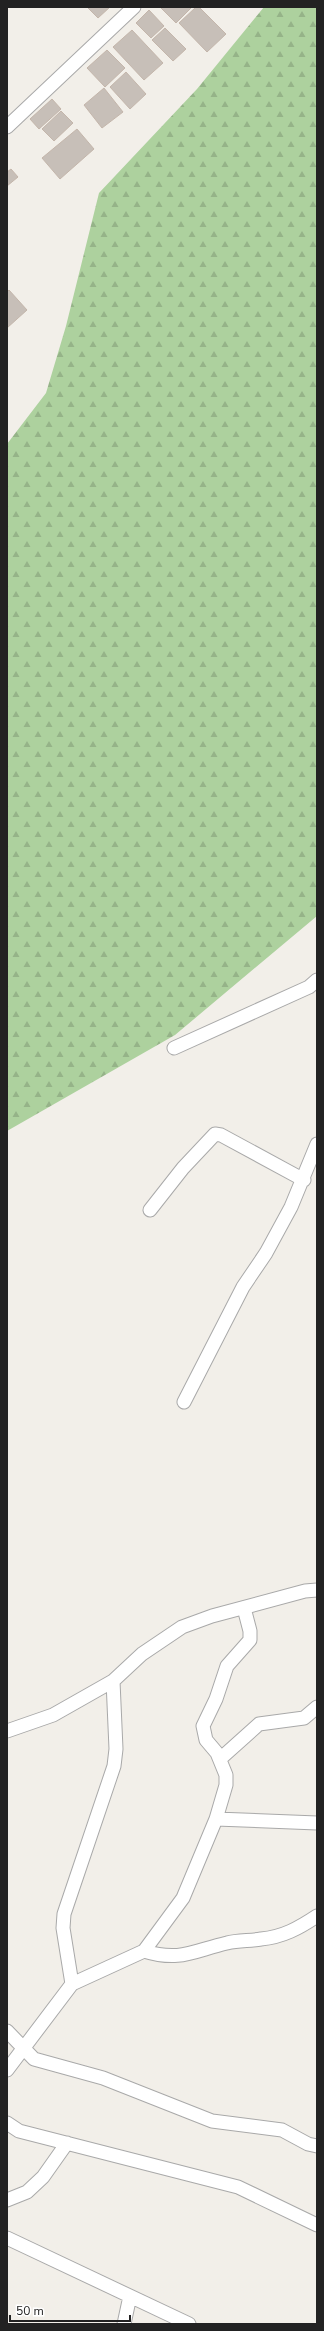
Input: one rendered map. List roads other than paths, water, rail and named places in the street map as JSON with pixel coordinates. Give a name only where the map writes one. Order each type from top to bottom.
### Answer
[{"type":"street","points":[[7,127],[134,7]]},
{"type":"street","points":[[174,1048],[309,987],[317,980]]},
{"type":"street","points":[[150,1210],[183,1168],[216,1134],[221,1135],[304,1180]]},
{"type":"street","points":[[184,1402],[242,1287],[266,1253],[304,1180],[317,1144]]},
{"type":"street","points":[[7,1731],[52,1715],[113,1682],[142,1654],[182,1627],[212,1616],[305,1591],[317,1590]]},
{"type":"street","points":[[7,2070],[24,2050],[72,1984],[144,1951],[183,1898],[216,1819],[226,1785],[226,1775],[220,1759],[206,1740],[202,1726],[216,1699],[227,1666],[250,1640],[250,1631],[244,1608]]},
{"type":"street","points":[[72,1984],[63,1928],[64,1914],[114,1766],[116,1749],[113,1682]]},
{"type":"street","points":[[220,1759],[259,1724],[304,1718],[317,1706]]},
{"type":"street","points":[[216,1819],[317,1823]]},
{"type":"street","points":[[144,1951],[163,1957],[179,1957],[228,1942],[279,1936],[298,1928],[317,1916]]},
{"type":"street","points":[[7,2030],[34,2059],[103,2078],[212,2120],[282,2130],[308,2144],[317,2146]]},
{"type":"street","points":[[7,2123],[19,2131],[238,2187],[317,2225]]},
{"type":"street","points":[[7,2200],[27,2192],[43,2177],[67,2143]]},
{"type":"street","points":[[7,2238],[29,2250],[189,2324]]},
{"type":"street","points":[[124,2324],[130,2296]]}]
